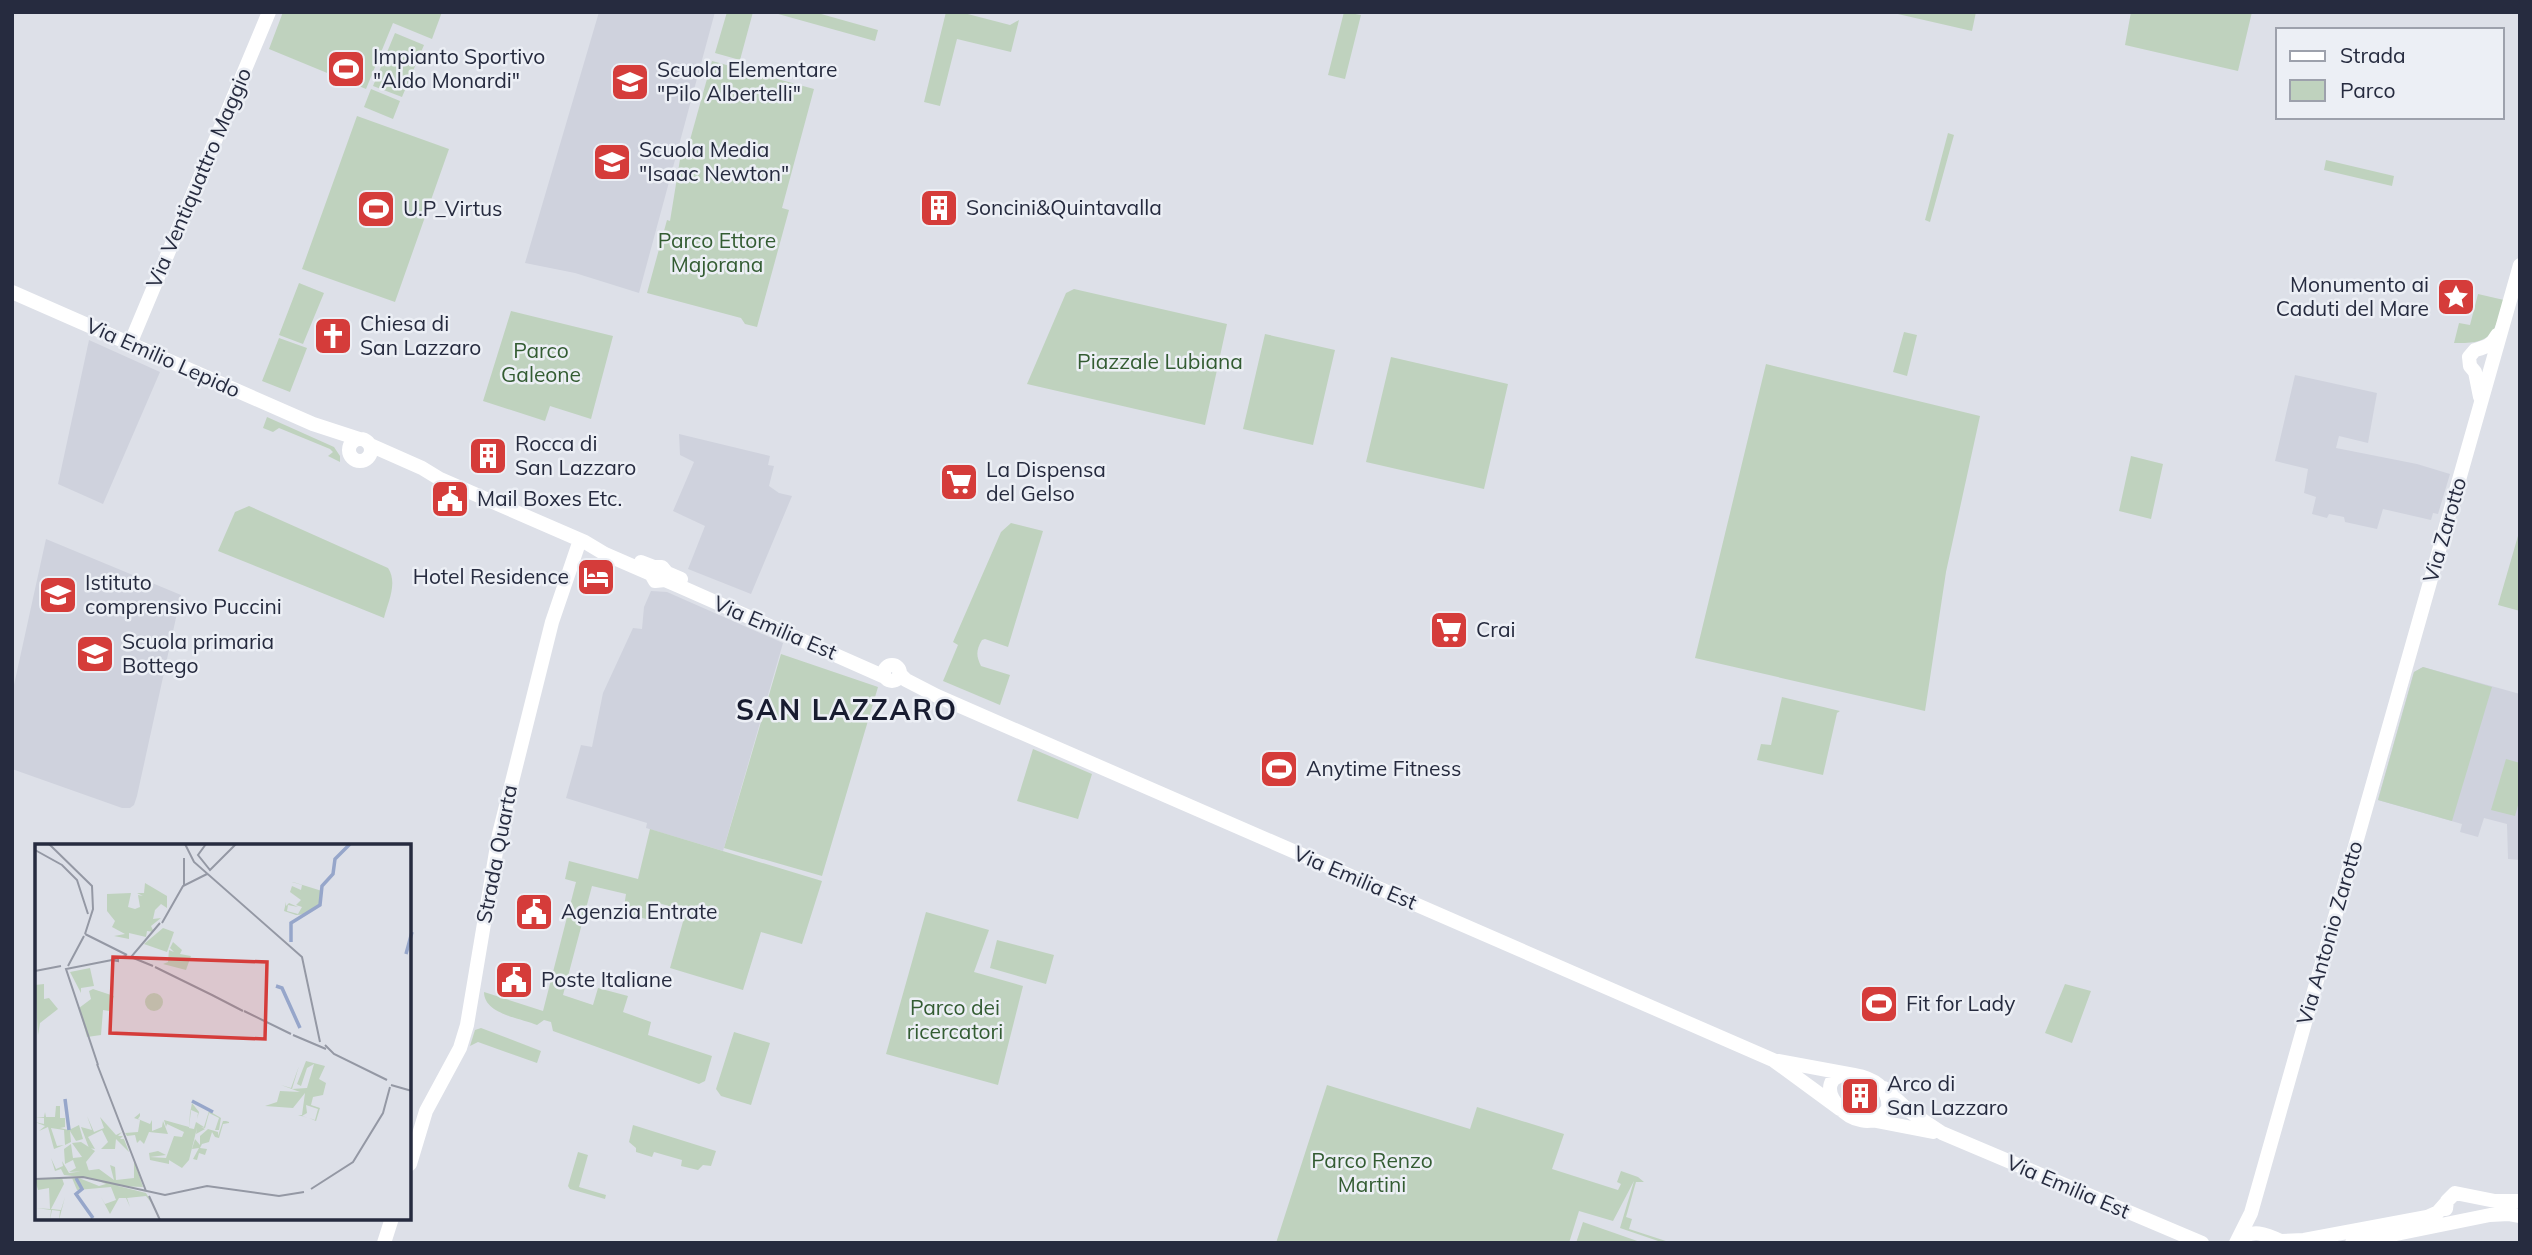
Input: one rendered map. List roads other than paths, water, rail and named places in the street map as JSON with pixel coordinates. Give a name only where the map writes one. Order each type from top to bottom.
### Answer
[{"type":"main road","name":"Via Ventiquattro Maggio","points":[[130,344],[269,12]]},
{"type":"main road","name":"Via Zarotto","points":[[2410,653],[2480,407],[2486,362],[2505,318],[2520,265]]},
{"type":"main road","name":"Via Emilio Lepido","points":[[12,292],[365,447],[377,458],[440,479],[583,541]]},
{"type":"main road","name":"Via Emilio Lepido","points":[[313,424],[341,442],[355,459],[361,461],[365,447]]},
{"type":"main road","name":"Via Emilia Est","points":[[583,541],[610,549],[658,573],[878,665],[937,696],[1773,1060],[1854,1117],[1942,1133]]},
{"type":"main road","name":"Strada Quarta","points":[[411,1161],[426,1111],[460,1048],[467,1025],[499,834],[552,622],[583,541]]},
{"type":"main road","name":"Via Antonio Zarotto","points":[[2236,1243],[2251,1213],[2410,653]]},
{"type":"main road","name":"Via Emilia Est","points":[[1773,1060],[1871,1080],[1914,1115],[1942,1133],[2201,1242]]},
{"type":"main road","points":[[1840,1109],[1831,1097],[1831,1084],[1836,1077],[1843,1074],[1854,1075]]},
{"type":"main road","points":[[1869,1120],[1880,1117],[1888,1109],[1884,1088]]},
{"type":"main road","points":[[2236,1243],[2251,1233],[2279,1240],[2304,1240],[2427,1217],[2438,1212],[2455,1193],[2496,1201],[2520,1201]]},
{"type":"main road","points":[[2446,1202],[2449,1216],[2457,1222]]},
{"type":"main road","points":[[2251,1213],[2261,1230],[2279,1240]]},
{"type":"main road","points":[[2352,1243],[2490,1215],[2520,1216]]},
{"type":"main road","points":[[384,1243],[391,1220]]},
{"type":"place","name":"Impianto Sportivo \"Aldo Monardi\"","points":[[346,69]]},
{"type":"place","name":"Scuola Elementare \"Pilo Albertelli\"","points":[[630,82]]},
{"type":"place","name":"Scuola Media \"Isaac Newton\"","points":[[612,162]]},
{"type":"place","name":"Soncini&Quintavalla","points":[[939,208]]},
{"type":"place","name":"U.P_Virtus","points":[[376,209]]},
{"type":"place","name":"Monumento ai Caduti del Mare","points":[[2456,297]]},
{"type":"place","name":"Chiesa di San Lazzaro","points":[[333,336]]},
{"type":"place","name":"Rocca di San Lazzaro","points":[[488,456]]},
{"type":"place","name":"La Dispensa del Gelso","points":[[959,482]]},
{"type":"place","name":"Mail Boxes Etc.","points":[[450,499]]},
{"type":"place","name":"Hotel Residence","points":[[596,577]]},
{"type":"place","name":"Istituto comprensivo Puccini","points":[[58,595]]},
{"type":"place","name":"Crai","points":[[1449,630]]},
{"type":"place","name":"Scuola primaria Bottego","points":[[95,654]]},
{"type":"place","name":"Anytime Fitness","points":[[1279,769]]},
{"type":"place","name":"Agenzia Entrate","points":[[534,912]]},
{"type":"place","name":"Poste Italiane","points":[[514,980]]},
{"type":"place","name":"Fit for Lady","points":[[1879,1004]]},
{"type":"place","name":"Arco di San Lazzaro","points":[[1860,1096]]},
{"type":"district","name":"SAN LAZZARO","points":[[847,710]]},
{"type":"park label","name":"Parco Ettore Majorana","points":[[717,253]]},
{"type":"park label","name":"Piazzale Lubiana","points":[[1160,362]]},
{"type":"park label","name":"Parco Galeone","points":[[541,363]]},
{"type":"park label","name":"Parco dei ricercatori","points":[[955,1020]]},
{"type":"park label","name":"Parco Renzo Martini","points":[[1372,1173]]}]
